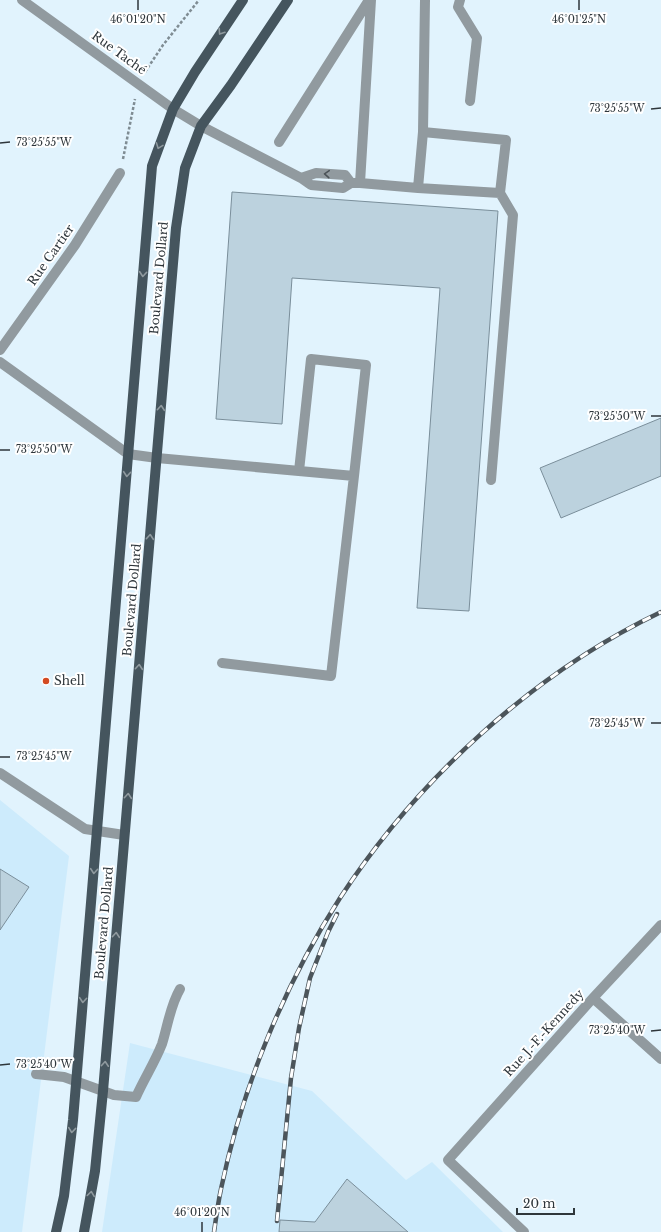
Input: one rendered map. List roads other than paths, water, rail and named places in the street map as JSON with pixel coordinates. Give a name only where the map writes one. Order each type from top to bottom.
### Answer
[{"type":"main road","name":"Boulevard Dollard","points":[[56,1232],[67,1172],[76,1080],[152,166],[173,109],[195,72],[243,0]]},
{"type":"main road","name":"Boulevard Dollard","points":[[84,1232],[95,1171],[103,1091],[176,228],[185,168],[201,126],[231,85],[288,0]]},
{"type":"street","name":"Rue Taché","points":[[22,0],[173,109],[201,126],[301,178],[316,173],[345,175],[355,183]]},
{"type":"street","points":[[279,142],[370,0]]},
{"type":"street","points":[[370,0],[355,183],[500,193]]},
{"type":"street","points":[[418,188],[423,132],[425,0]]},
{"type":"street","points":[[460,0],[458,7],[477,38],[470,101]]},
{"type":"street","points":[[423,132],[506,140],[500,193],[513,215],[491,480]]},
{"type":"street","name":"Rue Cartier","points":[[0,350],[75,245],[120,173]]},
{"type":"street","points":[[222,663],[331,676],[366,365],[311,359],[299,471]]},
{"type":"street","points":[[0,362],[128,454],[354,476]]},
{"type":"street","points":[[0,773],[85,829],[124,835]]},
{"type":"street","name":"Rue J.-F.-Kennedy","points":[[524,1232],[448,1160],[593,998],[661,925]]},
{"type":"street","points":[[36,1074],[64,1077],[76,1080],[114,1095],[136,1097],[157,1054],[164,1036],[171,1007],[180,989]]},
{"type":"street","points":[[593,998],[661,1059]]},
{"type":"railway","points":[[214,1232],[220,1194],[230,1151],[253,1075],[267,1038],[283,1002],[320,931],[340,898],[371,854],[405,812],[442,772],[481,734],[523,698],[568,666],[614,637],[661,612]]},
{"type":"railway","points":[[277,1221],[291,1078],[299,1028],[310,978],[328,932],[337,914]]},
{"type":"place","name":"Shell","points":[[46,681]]}]
